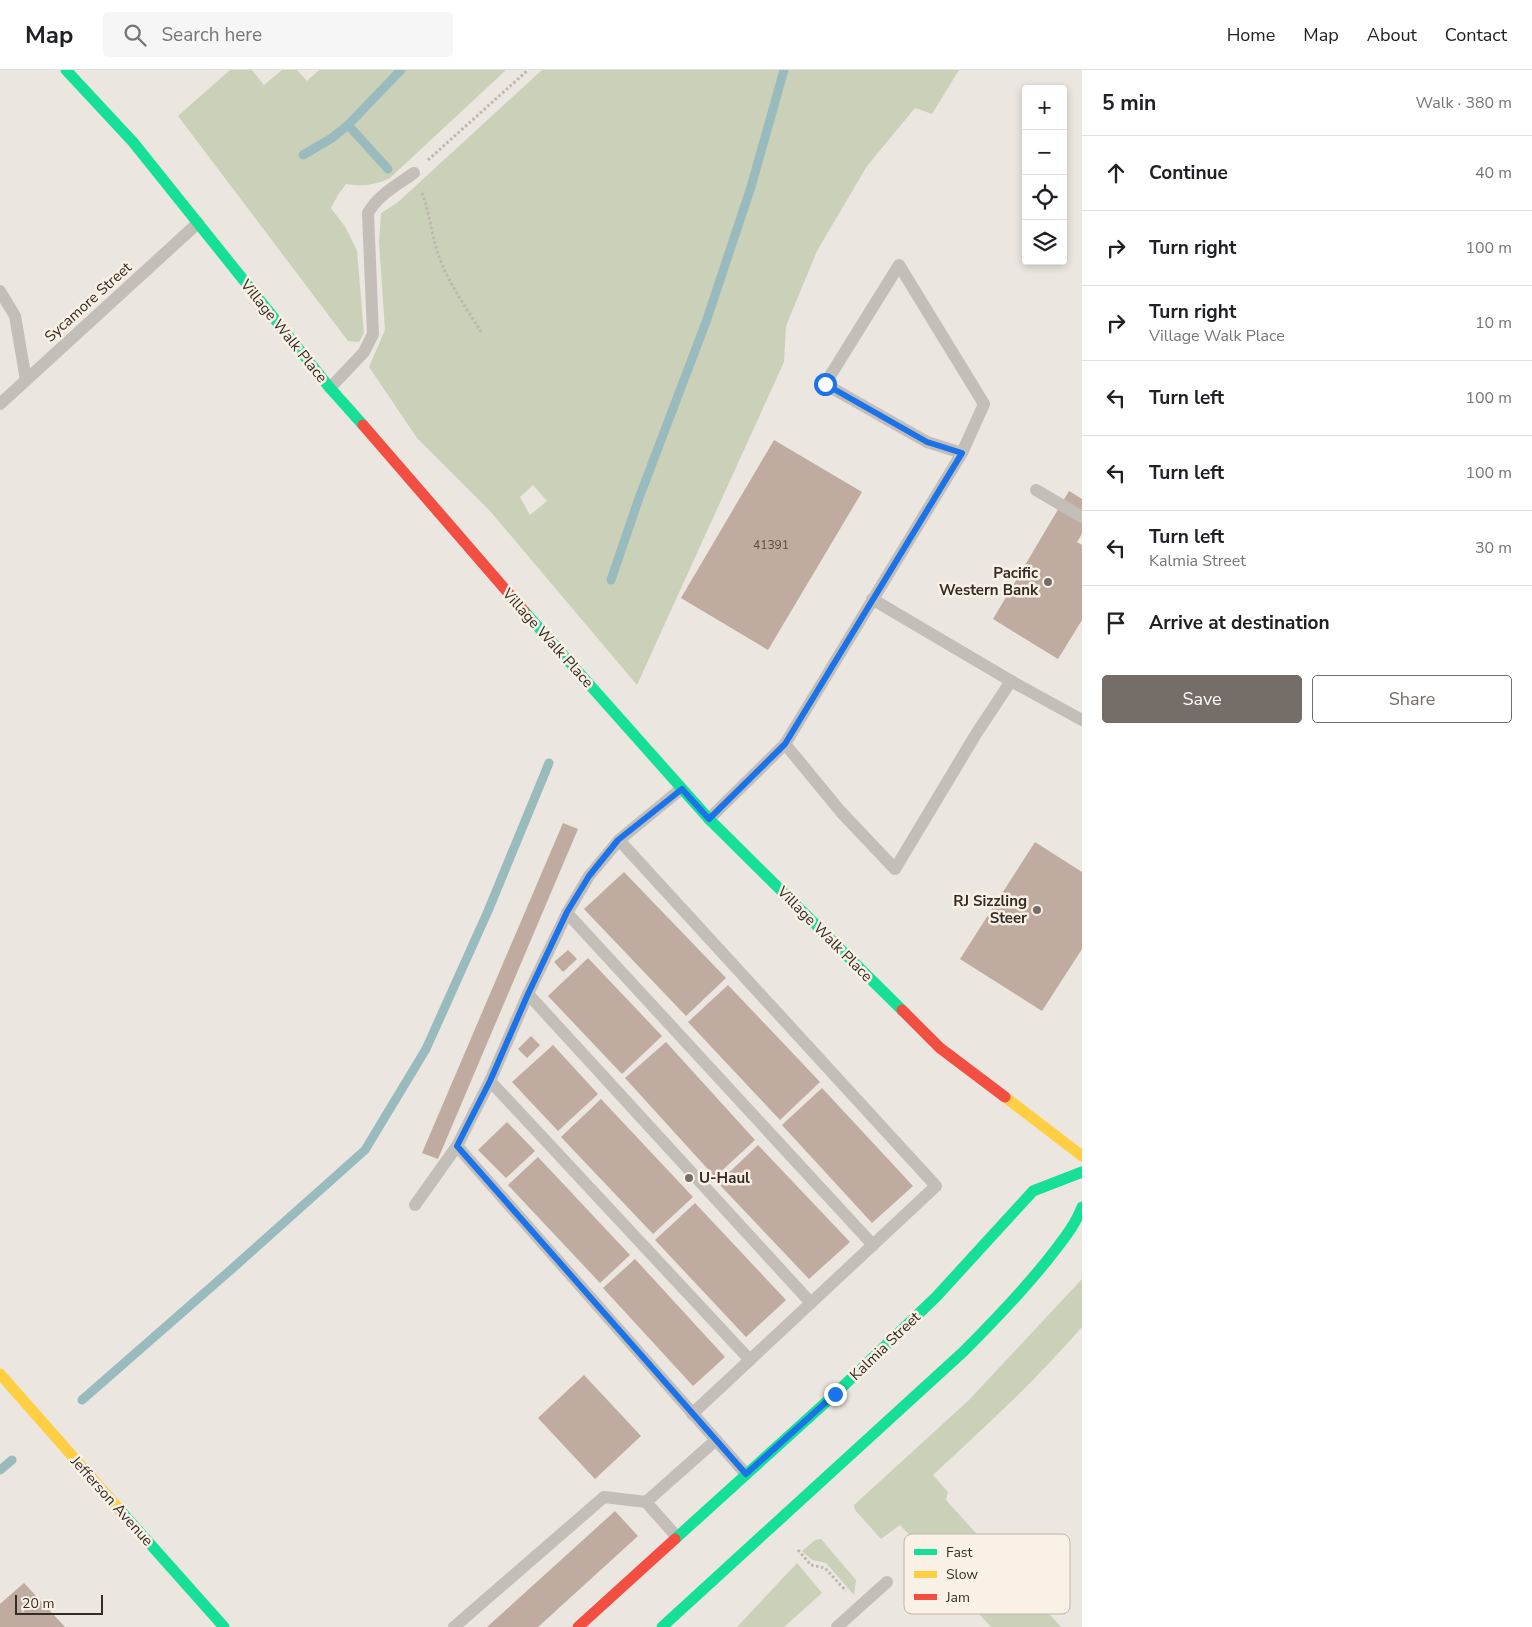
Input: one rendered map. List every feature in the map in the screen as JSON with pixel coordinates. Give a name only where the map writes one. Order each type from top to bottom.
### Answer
[{"type":"main road","name":"Village Walk Place","points":[[66,70],[133,142],[330,388],[500,584],[709,819],[940,1048],[1082,1156]]},
{"type":"main road","name":"Kalmia Street","points":[[578,1627],[835,1394],[936,1297],[1033,1191],[1082,1172]]},
{"type":"main road","points":[[662,1627],[963,1352],[1007,1309],[1048,1260],[1078,1219],[1082,1207]]},
{"type":"main road","name":"Jefferson Avenue","points":[[0,1374],[224,1627]]},
{"type":"lane","points":[[330,388],[364,352],[373,334],[368,213],[372,205],[381,196],[414,173]]},
{"type":"lane","name":"Sycamore Street","points":[[0,404],[198,223]]},
{"type":"lane","points":[[709,819],[785,744],[962,453],[984,404],[899,265],[825,384],[927,442],[962,453]]},
{"type":"lane","points":[[0,291],[14,316],[26,380]]},
{"type":"lane","points":[[1036,490],[1082,517]]},
{"type":"lane","points":[[872,599],[1011,681],[1082,720]]},
{"type":"lane","points":[[785,744],[841,812],[896,869],[976,734],[1011,681]]},
{"type":"lane","points":[[415,1205],[457,1146],[490,1081],[567,912],[589,876],[618,840],[682,789]]},
{"type":"lane","points":[[618,840],[936,1186],[692,1414]]},
{"type":"lane","points":[[567,912],[873,1245]]},
{"type":"lane","points":[[528,994],[811,1303]]},
{"type":"lane","points":[[490,1081],[750,1360]]},
{"type":"lane","points":[[457,1146],[746,1474]]},
{"type":"lane","points":[[646,1502],[716,1440]]},
{"type":"lane","points":[[454,1627],[604,1497],[646,1502],[677,1537]]},
{"type":"lane","points":[[837,1627],[887,1582]]},
{"type":"path","points":[[482,333],[460,299],[438,254],[426,202],[414,173],[528,70]]},
{"type":"path","points":[[798,1550],[811,1565],[825,1568],[860,1607]]},
{"type":"green space","points":[[230,70],[252,70],[264,85],[282,70],[297,70],[307,81],[319,70],[506,70],[390,178],[368,185],[346,184],[338,195],[331,208],[346,228],[357,251],[364,333],[359,342],[348,341],[178,116]]},
{"type":"green space","points":[[542,70],[959,70],[932,114],[915,108],[867,166],[817,251],[786,326],[784,362],[637,685],[490,511],[417,438],[369,367],[385,330],[379,242],[381,213],[397,203]],"holes":[[[533,485],[547,501],[530,515],[520,497]]]},
{"type":"green space","points":[[1082,1279],[1082,1327],[1028,1385],[933,1475],[948,1492],[946,1500],[977,1534],[909,1534],[900,1525],[881,1539],[855,1510],[854,1505],[969,1400]]},
{"type":"green space","points":[[821,1539],[856,1580],[854,1595],[826,1563],[812,1560],[802,1551],[815,1540]]},
{"type":"green space","points":[[797,1563],[822,1593],[784,1627],[737,1627]]},
{"type":"green space","points":[[979,1614],[1049,1614],[1061,1627],[991,1627]]},
{"type":"building","points":[[774,440],[862,492],[768,650],[681,598]]},
{"type":"building","name":"Pacific Western Bank","points":[[1069,491],[1082,499],[1082,534],[1077,542],[1082,545],[1082,620],[1058,659],[993,619]]},
{"type":"building","points":[[563,823],[578,829],[438,1159],[422,1153]]},
{"type":"building","name":"RJ Sizzling Steer","points":[[1035,842],[1082,872],[1082,949],[1042,1011],[960,959]]},
{"type":"building","points":[[624,872],[726,978],[686,1016],[584,909]]},
{"type":"building","points":[[568,950],[577,959],[563,972],[554,962]]},
{"type":"building","points":[[588,958],[662,1036],[622,1074],[548,996]]},
{"type":"building","points":[[728,985],[820,1082],[780,1120],[688,1022]]},
{"type":"building","points":[[531,1036],[540,1045],[527,1058],[518,1049]]},
{"type":"building","points":[[666,1042],[755,1140],[715,1177],[625,1078]]},
{"type":"building","points":[[553,1045],[598,1094],[558,1131],[512,1082]]},
{"type":"building","points":[[822,1088],[913,1186],[872,1223],[782,1125]]},
{"type":"building","points":[[601,1099],[693,1197],[653,1234],[561,1137]]},
{"type":"building","points":[[507,1122],[535,1151],[506,1178],[478,1150]]},
{"type":"building","points":[[758,1145],[850,1242],[809,1279],[718,1183]]},
{"type":"building","points":[[538,1157],[630,1255],[600,1283],[508,1185]]},
{"type":"building","points":[[695,1203],[786,1300],[746,1337],[655,1240]]},
{"type":"building","points":[[635,1259],[725,1357],[693,1386],[603,1288]]},
{"type":"building","points":[[584,1375],[641,1436],[595,1479],[538,1418]]},
{"type":"building","points":[[615,1511],[638,1536],[538,1627],[487,1627]]},
{"type":"building","points":[[24,1583],[65,1627],[0,1627],[0,1604]]},
{"type":"waterway","points":[[303,155],[332,138],[348,125],[401,70]]},
{"type":"waterway","points":[[611,580],[639,498],[706,322],[751,187],[784,70]]},
{"type":"waterway","points":[[348,125],[388,169]]},
{"type":"waterway","points":[[82,1400],[365,1150],[426,1049],[488,911],[549,763]]},
{"type":"waterway","points":[[0,1470],[12,1460]]},
{"type":"traffic: fast","points":[[66,70],[133,142],[330,388],[363,425]]},
{"type":"traffic: fast","points":[[524,611],[709,819],[902,1010]]},
{"type":"traffic: fast","points":[[675,1539],[835,1394],[936,1297],[1033,1191],[1082,1172]]},
{"type":"traffic: fast","points":[[662,1627],[963,1352],[1045,1263],[1070,1229],[1082,1207]]},
{"type":"traffic: fast","points":[[119,1509],[224,1627]]},
{"type":"traffic: slow","points":[[1005,1097],[1082,1156]]},
{"type":"traffic: slow","points":[[0,1374],[119,1509]]},
{"type":"traffic: jam","points":[[363,425],[524,611]]},
{"type":"traffic: jam","points":[[902,1010],[940,1048],[1005,1097]]},
{"type":"traffic: jam","points":[[578,1627],[675,1539]]},
{"type":"place","name":"Pacific Western Bank","points":[[1048,582]]},
{"type":"place","name":"RJ Sizzling Steer","points":[[1037,910]]},
{"type":"place","name":"U-Haul","points":[[689,1178]]},
{"type":"route","points":[[825,384],[927,442],[962,453],[785,744],[709,819],[682,789],[618,840],[589,876],[567,912],[490,1081],[457,1146],[746,1474],[835,1394]]}]
